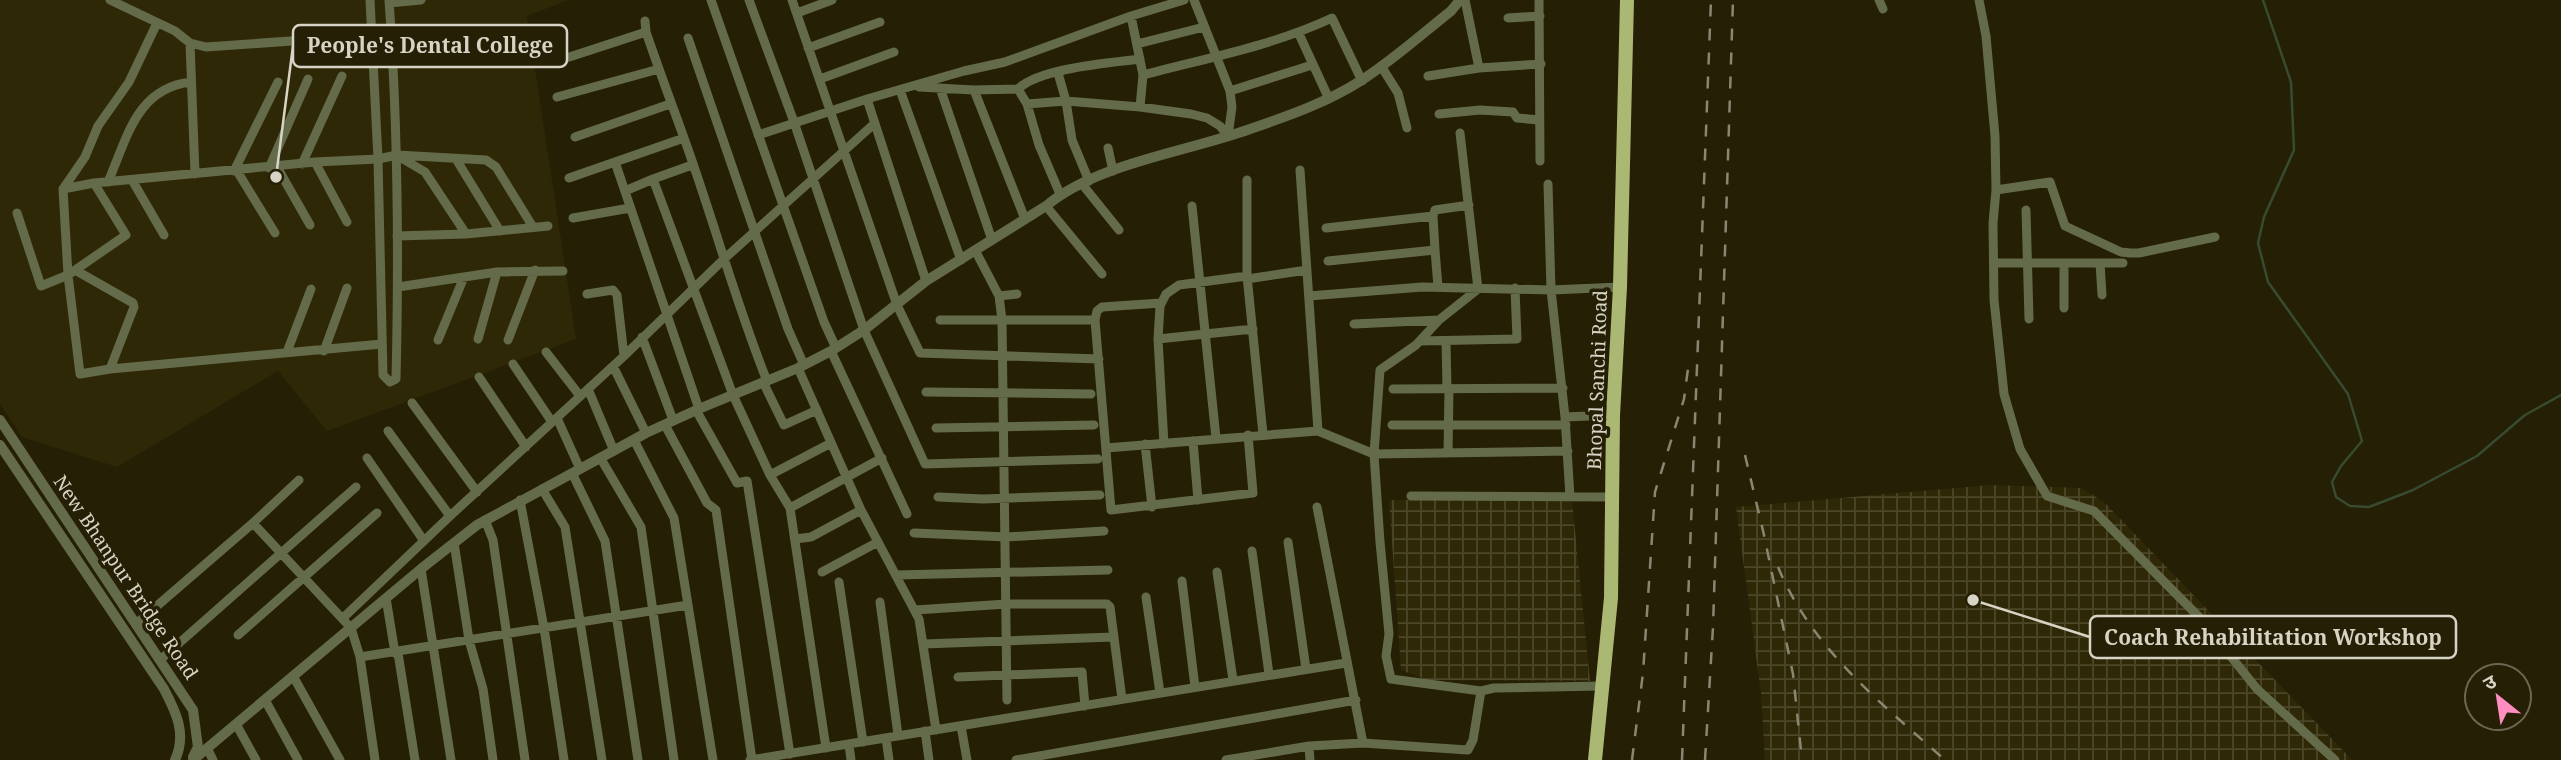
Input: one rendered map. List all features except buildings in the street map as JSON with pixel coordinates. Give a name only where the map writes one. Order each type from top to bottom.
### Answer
[{"type":"main road","name":"Bhopal Sanchi Road","points":[[1595,760],[1611,598],[1613,415],[1620,287],[1628,0]]},
{"type":"street","points":[[110,0],[181,35],[190,43],[206,47],[391,34]]},
{"type":"street","points":[[370,0],[378,159],[383,374],[390,382],[396,379],[398,287],[397,155],[389,2],[421,0]]},
{"type":"street","points":[[710,0],[834,349],[907,514]]},
{"type":"street","points":[[749,0],[794,122],[864,330],[925,464],[1098,459]]},
{"type":"street","points":[[792,0],[897,305],[920,353],[1099,359]]},
{"type":"street","points":[[797,13],[832,0]]},
{"type":"street","points":[[758,135],[867,99],[1005,62],[1131,16],[1184,0]]},
{"type":"street","points":[[1194,0],[1230,91],[1232,107],[1228,136]]},
{"type":"street","points":[[192,760],[421,569],[485,520],[646,433],[697,409],[801,367],[834,349],[864,330],[926,281],[1046,206],[1060,194],[1113,171],[1228,136],[1329,99],[1362,81],[1462,0]]},
{"type":"street","points":[[1462,0],[1479,68]]},
{"type":"street","points":[[1539,0],[1540,161]]},
{"type":"street","points":[[1979,0],[1986,36],[1995,136],[1994,300],[2004,394],[2020,449],[2047,496],[2094,511],[2102,518],[2200,618],[2257,689],[2335,760]]},
{"type":"street","points":[[1131,16],[1143,75],[1140,107]]},
{"type":"street","points":[[1507,18],[1540,16]]},
{"type":"street","points":[[1143,75],[1299,34],[1332,18],[1362,81]]},
{"type":"street","points":[[645,21],[646,32],[723,260],[765,381],[784,425],[817,410]]},
{"type":"street","points":[[808,48],[880,22]]},
{"type":"street","points":[[157,23],[130,82],[98,126],[85,157],[63,189],[80,374],[382,344]]},
{"type":"street","points":[[1138,44],[1204,27]]},
{"type":"street","points":[[551,63],[646,32]]},
{"type":"street","points":[[1299,34],[1329,99]]},
{"type":"street","points":[[688,38],[817,410],[861,510],[920,622],[936,730]]},
{"type":"street","points":[[190,43],[195,174]]},
{"type":"street","points":[[820,79],[894,52]]},
{"type":"street","points":[[914,87],[1018,89],[1027,80],[1084,66],[1140,59]]},
{"type":"street","points":[[1428,76],[1479,68],[1541,64]]},
{"type":"street","points":[[1230,91],[1312,65]]},
{"type":"street","points":[[1381,66],[1398,93],[1407,128]]},
{"type":"street","points":[[558,97],[659,69]]},
{"type":"street","points":[[1058,73],[1066,101],[1072,140],[1085,183],[1119,230]]},
{"type":"street","points":[[302,164],[342,76]]},
{"type":"street","points":[[273,167],[308,79]]},
{"type":"street","points":[[108,182],[134,122],[148,100],[166,87],[191,82]]},
{"type":"street","points":[[236,171],[278,82]]},
{"type":"street","points":[[940,88],[992,240]]},
{"type":"street","points":[[1018,89],[1027,104],[1039,145],[1060,194]]},
{"type":"street","points":[[900,90],[961,260]]},
{"type":"street","points":[[974,90],[1025,219]]},
{"type":"street","points":[[867,99],[926,281]]},
{"type":"street","points":[[1027,104],[1066,101],[1140,107],[1207,118],[1220,126],[1228,136]]},
{"type":"street","points":[[575,137],[670,104]]},
{"type":"street","points":[[1439,114],[1480,110],[1513,112],[1517,118],[1539,120]]},
{"type":"street","points":[[343,618],[754,231],[875,123]]},
{"type":"street","points":[[1460,133],[1478,289]]},
{"type":"street","points":[[569,178],[684,138]]},
{"type":"street","points":[[1108,148],[1113,171]]},
{"type":"street","points":[[63,189],[94,183],[315,162],[378,159],[397,155],[486,160],[496,167],[533,228]]},
{"type":"street","points":[[397,155],[425,172],[466,234]]},
{"type":"street","points":[[456,159],[500,231]]},
{"type":"street","points":[[315,162],[347,222]]},
{"type":"street","points":[[615,162],[697,409],[737,483],[747,481],[790,754]]},
{"type":"street","points":[[625,191],[692,165]]},
{"type":"street","points":[[273,167],[310,225]]},
{"type":"street","points":[[1300,170],[1318,431]]},
{"type":"street","points":[[236,171],[275,233]]},
{"type":"street","points":[[653,179],[733,395],[770,475],[790,508],[826,748]]},
{"type":"street","points":[[132,180],[164,235]]},
{"type":"street","points":[[1247,180],[1247,277],[1263,434]]},
{"type":"street","points":[[1996,190],[2050,182],[2066,226],[2121,252],[2139,253],[2215,237]]},
{"type":"street","points":[[17,213],[41,286],[71,272],[126,235],[94,183]]},
{"type":"street","points":[[1548,184],[1551,290],[1569,451],[1570,497]]},
{"type":"street","points":[[1438,287],[1433,216],[1435,210],[1469,205]]},
{"type":"street","points":[[1046,206],[1102,274]]},
{"type":"street","points":[[1192,206],[1216,438]]},
{"type":"street","points":[[573,218],[630,208]]},
{"type":"street","points":[[2026,210],[2029,319]]},
{"type":"street","points":[[1326,228],[1433,216]]},
{"type":"street","points":[[397,236],[466,234],[548,226]]},
{"type":"street","points":[[975,250],[999,296],[1002,320],[1006,463],[1004,499],[1007,537],[1007,700]]},
{"type":"street","points":[[1328,261],[1435,250]]},
{"type":"street","points":[[1995,263],[2123,263]]},
{"type":"street","points":[[2064,263],[2064,308]]},
{"type":"street","points":[[2100,263],[2102,295]]},
{"type":"street","points":[[508,340],[535,270]]},
{"type":"street","points":[[1164,444],[1158,339],[1161,303],[1166,294],[1179,285],[1307,270]]},
{"type":"street","points":[[398,287],[498,272],[563,271]]},
{"type":"street","points":[[71,272],[133,303],[134,307],[110,369]]},
{"type":"street","points":[[478,339],[498,272]]},
{"type":"street","points":[[438,340],[464,276]]},
{"type":"street","points":[[1309,296],[1438,287],[1551,290],[1620,287]]},
{"type":"street","points":[[324,351],[347,288]]},
{"type":"street","points":[[1420,341],[1517,339],[1515,288]]},
{"type":"street","points":[[287,352],[311,289]]},
{"type":"street","points":[[1478,289],[1439,320],[1420,341],[1380,370],[1374,454],[1390,634],[1385,656],[1391,679],[1481,691],[1494,688],[1602,686]]},
{"type":"street","points":[[587,294],[612,290],[617,295],[624,356]]},
{"type":"street","points":[[999,296],[1017,294]]},
{"type":"street","points":[[1161,303],[1102,307],[1097,311],[1095,320],[1111,510],[1253,494],[1248,435]]},
{"type":"street","points":[[940,320],[1095,320]]},
{"type":"street","points":[[1354,324],[1439,320]]},
{"type":"street","points":[[1158,339],[1253,329]]},
{"type":"street","points":[[642,337],[669,423],[707,503],[716,510],[751,760],[790,754],[813,755],[826,748],[898,735],[1346,663]]},
{"type":"street","points":[[1446,341],[1448,453]]},
{"type":"street","points":[[546,352],[580,396]]},
{"type":"street","points":[[513,364],[554,420],[605,541],[638,760]]},
{"type":"street","points":[[613,366],[646,433]]},
{"type":"street","points":[[480,377],[526,447]]},
{"type":"street","points":[[1393,389],[1563,388]]},
{"type":"street","points":[[588,389],[614,451]]},
{"type":"street","points":[[926,392],[1091,394]]},
{"type":"street","points":[[412,402],[477,492]]},
{"type":"street","points":[[1392,425],[1566,421],[1613,415]]},
{"type":"street","name":"New Bhanpur Bridge Road","points":[[0,420],[193,710],[198,747],[192,760]]},
{"type":"street","points":[[936,428],[1094,425]]},
{"type":"street","points":[[388,431],[450,516]]},
{"type":"street","points":[[1106,448],[1318,431],[1374,454],[1569,451]]},
{"type":"street","points":[[634,440],[674,518],[713,760]]},
{"type":"street","points":[[1193,441],[1198,500]]},
{"type":"street","points":[[770,475],[831,443]]},
{"type":"street","points":[[1145,444],[1152,507]]},
{"type":"street","name":"New Bhanpur Bridge Road","points":[[0,445],[164,689],[179,721],[181,734],[175,760]]},
{"type":"street","points":[[367,458],[424,541]]},
{"type":"street","points":[[790,508],[882,458]]},
{"type":"street","points":[[601,459],[641,527],[674,760]]},
{"type":"street","points":[[136,624],[299,480]]},
{"type":"street","points":[[160,660],[356,487]]},
{"type":"street","points":[[542,489],[565,527],[602,760]]},
{"type":"street","points":[[938,498],[1004,499],[1100,495]]},
{"type":"street","points":[[1411,496],[1612,497]]},
{"type":"street","points":[[520,500],[544,628],[564,760]]},
{"type":"street","points":[[1317,508],[1363,743]]},
{"type":"street","points":[[795,539],[811,537],[861,510]]},
{"type":"street","points":[[238,635],[377,513]]},
{"type":"street","points":[[485,520],[493,540],[525,760]]},
{"type":"street","points":[[253,523],[351,628],[360,657],[375,760]]},
{"type":"street","points":[[914,533],[1007,537],[1104,531]]},
{"type":"street","points":[[454,542],[469,640],[483,689],[493,760]]},
{"type":"street","points":[[822,572],[878,542]]},
{"type":"street","points":[[1288,542],[1306,669]]},
{"type":"street","points":[[1252,551],[1269,674]]},
{"type":"street","points":[[421,569],[451,760]]},
{"type":"street","points":[[896,575],[1108,570]]},
{"type":"street","points":[[1217,572],[1233,680]]},
{"type":"street","points":[[1182,581],[1195,687]]},
{"type":"street","points":[[839,582],[863,742]]},
{"type":"street","points":[[1146,597],[1160,693]]},
{"type":"street","points":[[386,598],[415,760]]},
{"type":"street","points":[[880,602],[898,735]]},
{"type":"street","points":[[915,610],[1007,604],[1107,604],[1110,607],[1122,699]]},
{"type":"street","points":[[360,657],[688,605]]},
{"type":"street","points":[[924,644],[1113,637]]},
{"type":"street","points":[[958,677],[1082,672],[1085,706]]},
{"type":"street","points":[[293,676],[340,760]]},
{"type":"street","points":[[1226,760],[1309,746],[1363,743],[1468,750],[1473,740],[1481,691]]},
{"type":"street","points":[[265,700],[298,760]]},
{"type":"street","points":[[1016,760],[1356,700]]},
{"type":"street","points":[[236,724],[256,760]]},
{"type":"street","points":[[961,726],[967,760]]},
{"type":"street","points":[[925,731],[929,760]]},
{"type":"street","points":[[886,738],[889,760]]},
{"type":"street","points":[[849,745],[851,760]]},
{"type":"street","points":[[1309,746],[1311,760]]},
{"type":"street","points":[[207,748],[213,760]]},
{"type":"shaded area","points":[[0,0],[569,0],[527,16],[576,339],[327,431],[278,371],[117,467],[22,437],[0,404]]},
{"type":"shaded area","points":[[1991,485],[2081,488],[2104,502],[2352,760],[1765,760],[1761,693],[1736,507]]},
{"type":"shaded area","points":[[1389,500],[1572,500],[1590,681],[1426,680],[1401,670]]},
{"type":"waterway","points":[[2263,0],[2291,82],[2294,150],[2264,217],[2258,243],[2268,282],[2348,394],[2362,441],[2341,466],[2332,482],[2336,497],[2350,506],[2369,507],[2413,490],[2477,456],[2525,415],[2561,395]]},
{"type":"railway","points":[[1682,760],[1711,0]]},
{"type":"railway","points":[[1705,760],[1713,627],[1733,0]]},
{"type":"railway","points":[[1632,760],[1643,673],[1655,492],[1684,399],[1689,361]]},
{"type":"railway","points":[[1745,455],[1793,674],[1802,760]]},
{"type":"railway","points":[[1778,567],[1809,624],[1829,649],[1873,696],[1945,760]]},
{"type":"place","name":"People's Dental College","points":[[276,177]]},
{"type":"place","name":"Coach Rehabilitation Workshop","points":[[1973,600]]}]
